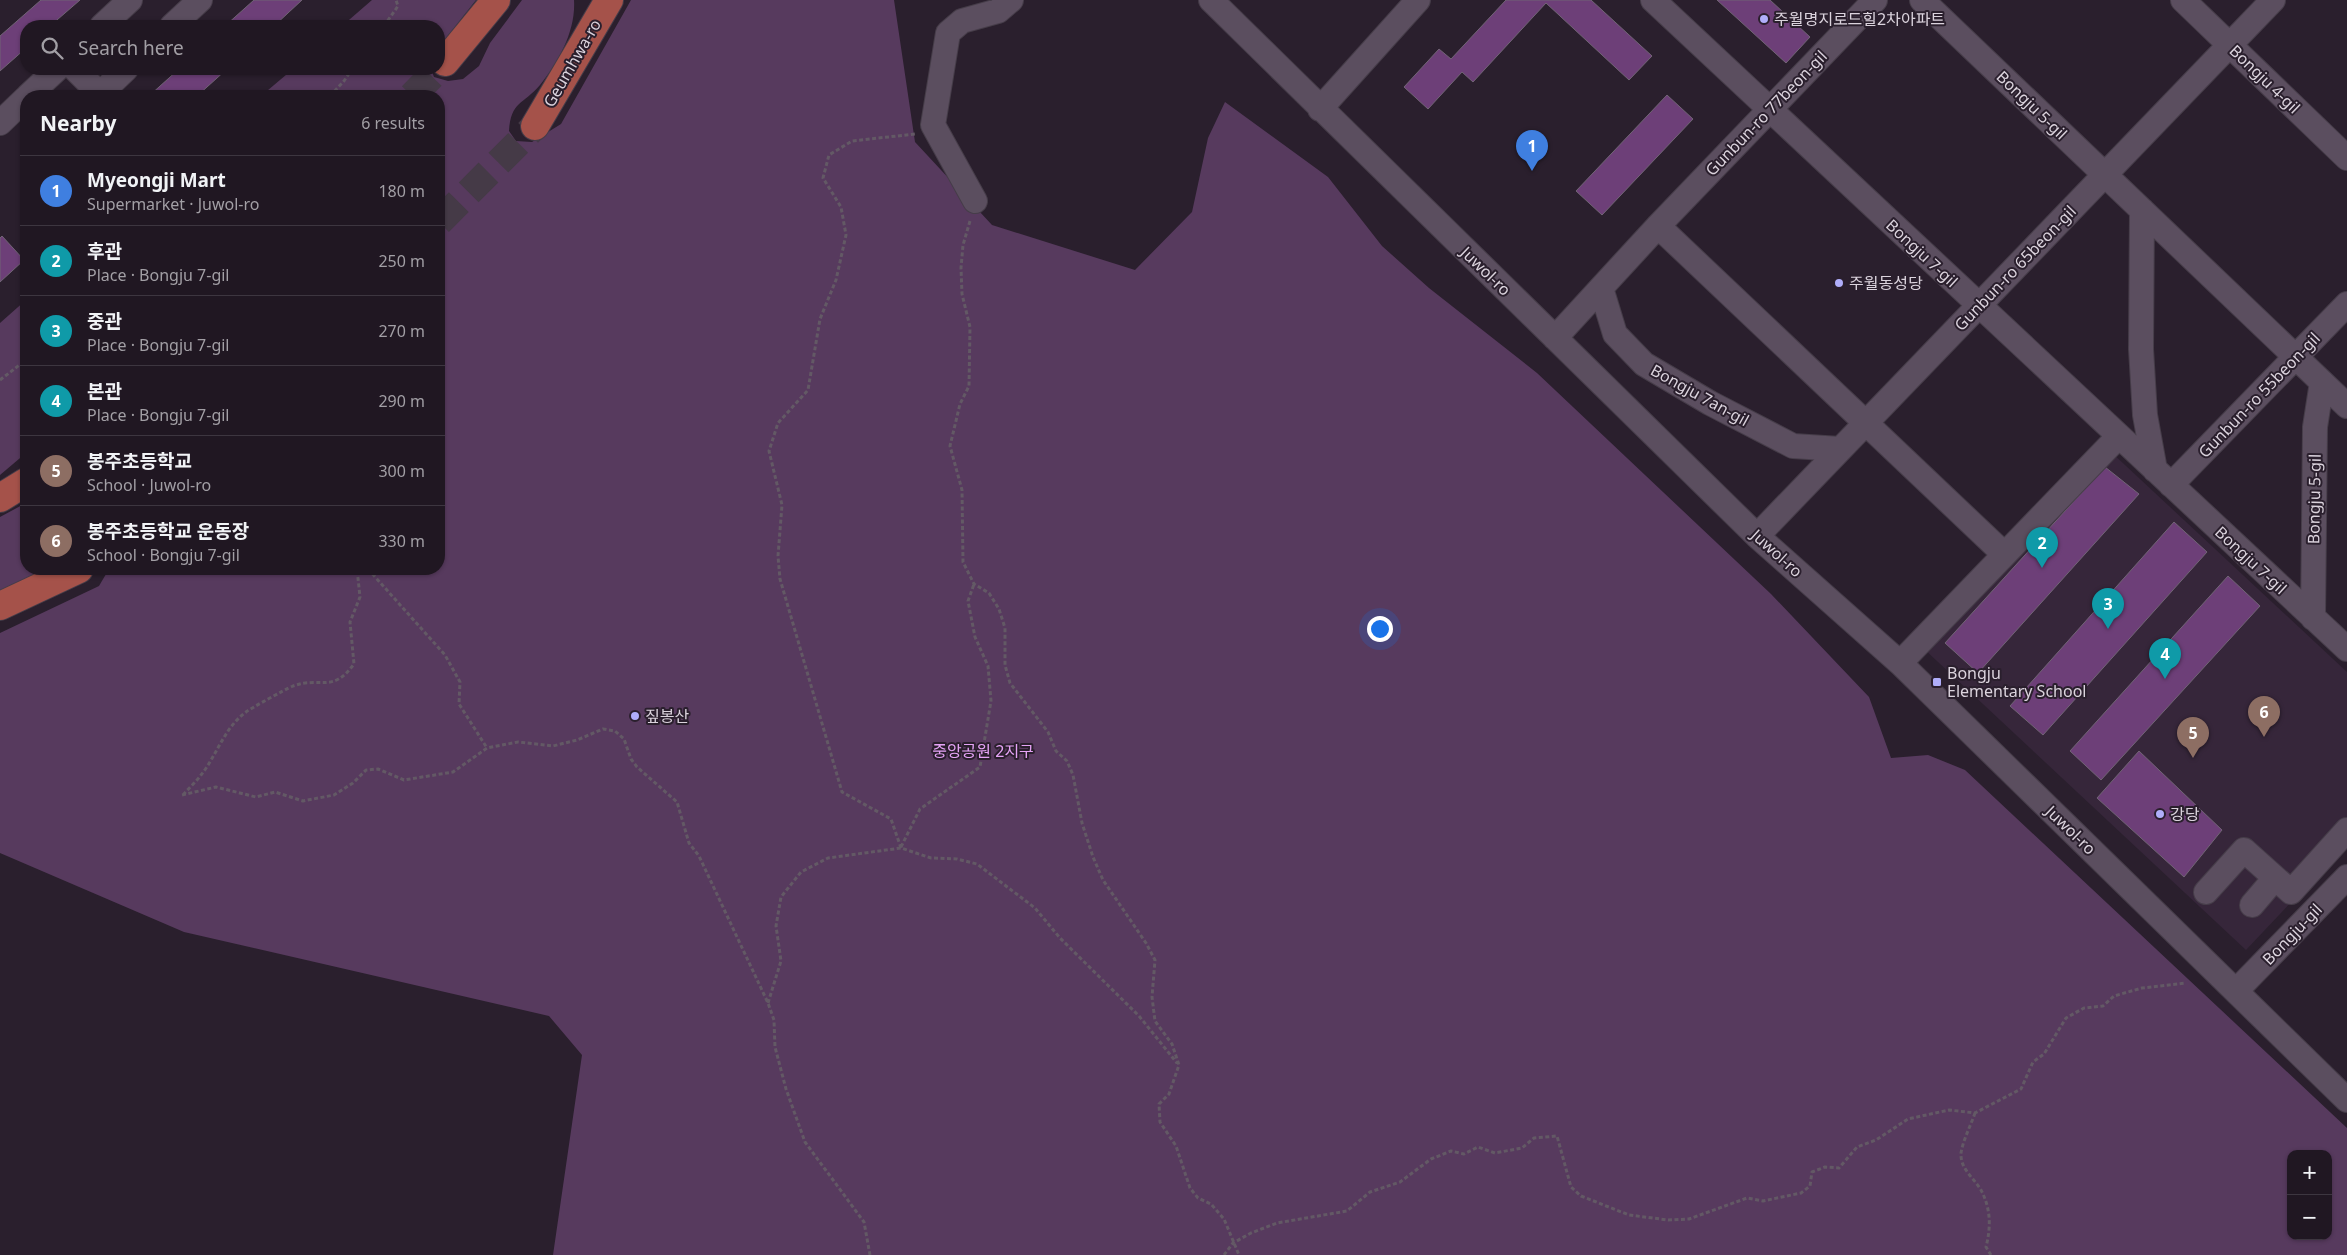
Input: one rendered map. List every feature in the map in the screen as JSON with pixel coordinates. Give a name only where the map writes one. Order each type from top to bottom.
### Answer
[{"type":"main road","points":[[445,62],[496,0]]},
{"type":"main road","name":"Geumhwa-ro","points":[[535,126],[608,0]]},
{"type":"main road","points":[[0,498],[20,486]]},
{"type":"main road","points":[[0,606],[66,575]]},
{"type":"street","points":[[108,20],[130,0]]},
{"type":"street","points":[[178,20],[200,0]]},
{"type":"street","points":[[975,201],[933,125],[948,34],[962,21],[998,11],[1011,0]]},
{"type":"street","name":"Juwol-ro","points":[[1211,0],[1757,536],[1900,663],[2347,1100]]},
{"type":"street","points":[[1320,109],[1418,0]]},
{"type":"street","name":"Bongju 7-gil","points":[[1653,0],[1768,110],[2347,649]]},
{"type":"street","name":"Gunbun-ro 77beon-gil","points":[[1555,338],[1658,226],[1874,0]]},
{"type":"street","name":"Bongju 5-gil","points":[[1922,0],[2347,406]]},
{"type":"street","name":"Bongju 4-gil","points":[[2183,0],[2347,158]]},
{"type":"street","name":"Gunbun-ro 65beon-gil","points":[[1757,536],[2273,0]]},
{"type":"street","points":[[34,90],[51,75]]},
{"type":"street","points":[[81,75],[96,90]]},
{"type":"street","points":[[104,90],[120,75]]},
{"type":"street","points":[[0,123],[20,104]]},
{"type":"street","points":[[2142,210],[2142,349],[2145,415],[2163,478]]},
{"type":"street","points":[[1658,226],[2004,554]]},
{"type":"street","name":"Bongju 7an-gil","points":[[1600,288],[1615,334],[1644,364],[1710,403],[1793,446],[1840,449]]},
{"type":"street","name":"Gunbun-ro 55beon-gil","points":[[2163,478],[2296,356],[2347,304]]},
{"type":"street","name":"Bongju 5-gil","points":[[2313,618],[2315,427],[2322,382]]},
{"type":"street","points":[[1900,663],[2118,436]]},
{"type":"street","points":[[2206,892],[2244,850],[2291,892],[2347,830]]},
{"type":"street","name":"Bongju-gil","points":[[2236,991],[2347,877]]},
{"type":"street","points":[[2252,905],[2275,878]]},
{"type":"path","points":[[388,20],[398,6],[396,0]]},
{"type":"path","points":[[336,90],[348,75]]},
{"type":"path","points":[[901,848],[891,820],[842,792],[780,579],[778,556],[782,505],[769,451],[778,423],[808,390],[820,320],[836,280],[846,236],[842,207],[823,178],[829,155],[852,141],[896,138],[925,132],[933,125]]},
{"type":"path","points":[[975,201],[963,245],[961,268],[962,294],[970,327],[969,386],[960,404],[950,446],[962,490],[963,562],[974,584],[989,593],[999,609],[1005,628],[1005,665],[1010,683],[1048,732],[1056,751],[1067,761],[1073,775],[1082,823],[1093,857],[1104,880],[1146,943],[1155,960],[1152,997],[1155,1022],[1172,1044],[1179,1065],[1169,1094],[1159,1104],[1160,1122],[1176,1146],[1190,1188],[1198,1198],[1211,1204],[1224,1220],[1239,1255]]},
{"type":"path","points":[[0,380],[20,365]]},
{"type":"path","points":[[358,575],[360,597],[350,622],[354,664],[344,677],[329,683],[308,682],[292,687],[245,712],[224,736],[202,775],[182,795],[216,787],[256,797],[275,792],[303,801],[334,795],[353,783],[366,770],[378,769],[404,780],[453,772],[487,748],[518,742],[553,746],[577,740],[603,729],[615,731],[624,739],[631,759],[637,767],[677,802],[689,842],[699,856],[768,1003],[774,1020],[775,1047],[786,1090],[802,1135],[852,1208],[864,1222],[870,1255]]},
{"type":"path","points":[[373,575],[445,655],[460,682],[459,704],[487,748]]},
{"type":"path","points":[[901,848],[920,809],[980,767],[991,701],[988,666],[975,637],[968,601],[974,584]]},
{"type":"path","points":[[768,1003],[781,961],[776,926],[781,897],[800,872],[828,858],[901,848],[931,858],[956,859],[977,864],[1035,908],[1066,945],[1139,1016],[1179,1065]]},
{"type":"path","points":[[1224,1255],[1233,1243],[1277,1223],[1347,1210],[1370,1192],[1400,1182],[1430,1159],[1451,1151],[1464,1154],[1478,1147],[1495,1153],[1522,1148],[1534,1138],[1556,1136],[1571,1187],[1581,1196],[1629,1215],[1668,1220],[1690,1218],[1747,1198],[1763,1201],[1801,1193],[1810,1186],[1812,1172],[1825,1167],[1839,1168],[1857,1147],[1876,1140],[1908,1119],[1949,1110],[1975,1113],[2021,1089],[2033,1062],[2044,1054],[2066,1018],[2084,1008],[2103,1006],[2114,996],[2142,988],[2186,983]]},
{"type":"path","points":[[1975,1113],[1961,1154],[1966,1172],[1980,1190],[1987,1205],[1991,1227],[1986,1247],[1991,1255]]},
{"type":"shaded area","points":[[2110,451],[2347,672],[2347,843],[2246,950],[1923,648]]},
{"type":"green space","points":[[372,0],[476,0],[445,39],[445,20],[349,20]]},
{"type":"green space","name":"중앙공원 2지구","points":[[522,0],[574,0],[572,23],[560,56],[540,85],[519,104],[512,114],[509,131],[516,141],[532,142],[561,124],[631,0],[894,0],[915,142],[992,225],[1135,270],[1192,212],[1208,138],[1225,102],[1328,177],[1382,246],[1429,288],[1537,373],[1771,594],[1869,697],[1891,758],[1928,755],[1965,770],[2347,1128],[2347,1255],[553,1255],[582,1055],[549,1016],[184,932],[0,853],[0,633],[99,586],[105,575],[445,575],[445,90],[268,90],[286,75],[433,75],[434,77],[448,81],[463,79],[479,66],[490,43]]},
{"type":"green space","points":[[20,305],[20,458],[0,475],[0,323]]},
{"type":"green space","points":[[20,506],[20,575],[34,575],[0,591],[0,517]]},
{"type":"building","points":[[41,0],[80,0],[57,20],[20,20],[20,53],[0,71],[0,36]]},
{"type":"building","points":[[254,0],[302,0],[280,20],[232,20]]},
{"type":"building","points":[[1506,0],[1591,0],[1652,56],[1629,80],[1546,3],[1473,82],[1462,72],[1428,109],[1404,87],[1439,49],[1451,59]]},
{"type":"building","name":"주월명지로드힐2차아파트","points":[[1717,0],[1770,0],[1810,37],[1786,63]]},
{"type":"building","points":[[172,75],[220,75],[204,90],[156,90]]},
{"type":"building","points":[[1667,95],[1693,119],[1602,215],[1576,191]]},
{"type":"building","points":[[2,236],[20,256],[20,264],[0,282],[0,238]]},
{"type":"building","points":[[2105,467],[2139,494],[1978,673],[1945,643]]},
{"type":"building","points":[[2174,522],[2207,552],[2043,735],[2010,706]]},
{"type":"building","points":[[2228,576],[2260,606],[2101,780],[2070,751]]},
{"type":"building","name":"강당","points":[[2139,751],[2222,830],[2184,877],[2097,798]]},
{"type":"tunnel","points":[[418,90],[432,75]]},
{"type":"tunnel","points":[[445,216],[535,126]]},
{"type":"place","name":"주월명지로드힐2차아파트","points":[[1764,19]]},
{"type":"place","name":"Myeongji Mart","points":[[1532,171]]},
{"type":"place","name":"주월동성당","points":[[1839,283]]},
{"type":"place","name":"후관","points":[[2042,568]]},
{"type":"place","name":"중관","points":[[2108,629]]},
{"type":"place","name":"본관","points":[[2165,679]]},
{"type":"place","name":"Bongju Elementary School","points":[[1937,682]]},
{"type":"place","name":"짚봉산","points":[[635,716]]},
{"type":"place","name":"봉주초등학교 운동장","points":[[2264,737]]},
{"type":"place","name":"봉주초등학교","points":[[2193,758]]},
{"type":"place","name":"강당","points":[[2160,814]]}]
